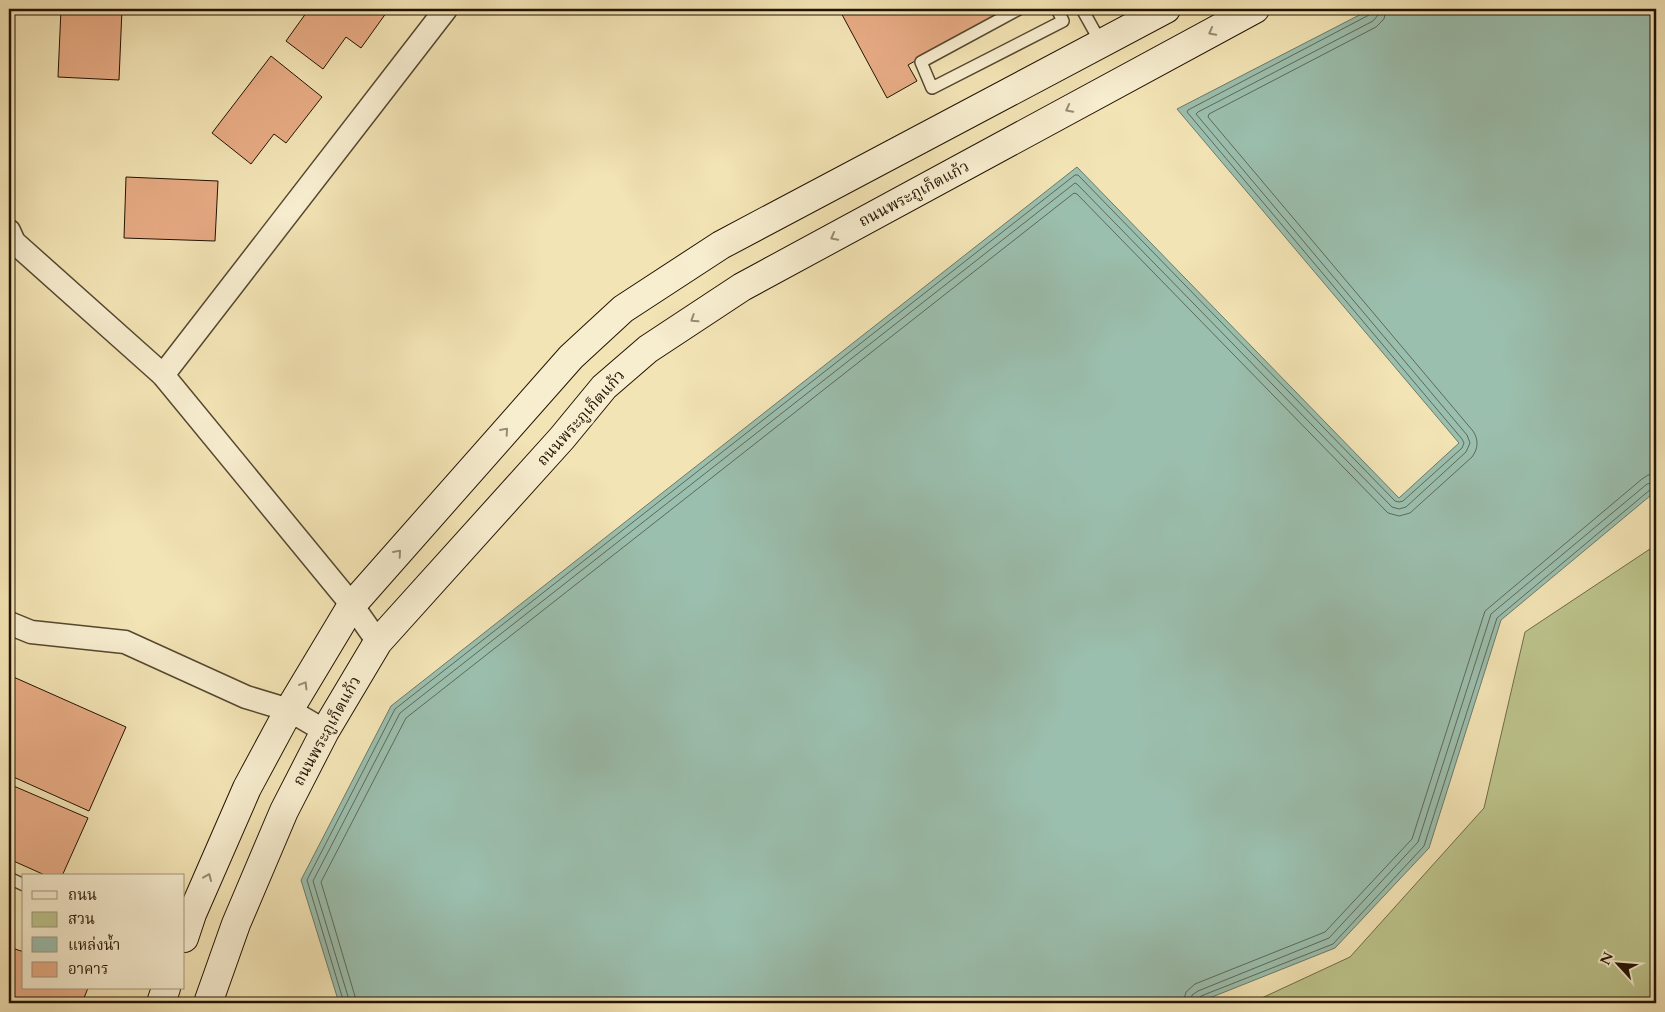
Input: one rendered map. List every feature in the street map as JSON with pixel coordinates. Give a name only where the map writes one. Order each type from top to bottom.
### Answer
[{"type":"main road","points":[[185,935],[192,914],[247,788],[289,710],[352,605],[566,363],[623,310],[721,245],[1166,9]]},
{"type":"main road","name":"ถนนพระภูเก็ตแก้ว","points":[[208,1003],[236,924],[280,819],[325,731],[378,642],[562,438],[604,387],[648,349],[742,287],[1255,9]]},
{"type":"main road","points":[[161,1003],[165,990]]},
{"type":"street","points":[[163,375],[446,9]]},
{"type":"street","points":[[10,239],[163,375],[352,605],[378,642]]},
{"type":"street","points":[[9,623],[31,632],[125,642],[246,697],[289,710],[325,731]]},
{"type":"lane","points":[[1018,9],[921,62],[932,88],[1063,21],[1057,9]]},
{"type":"lane","points":[[1082,9],[1100,43]]},
{"type":"lane","points":[[9,878],[22,883]]},
{"type":"green space","points":[[1656,545],[1656,1003],[1251,1003],[1350,957],[1484,808],[1525,632]]},
{"type":"water","points":[[1371,9],[1656,9],[1656,491],[1501,620],[1429,848],[1335,948],[1197,1003],[339,1003],[301,880],[391,706],[1077,167],[1399,498],[1459,443],[1177,109]]},
{"type":"building","points":[[61,9],[122,9],[119,80],[58,77]]},
{"type":"building","points":[[309,9],[389,9],[361,48],[346,37],[323,69],[286,41]]},
{"type":"building","points":[[839,9],[1007,9],[908,65],[917,81],[887,98]]},
{"type":"building","points":[[271,56],[322,97],[286,143],[274,134],[251,164],[212,133]]},
{"type":"building","points":[[126,177],[218,181],[215,241],[124,238]]},
{"type":"building","points":[[9,675],[126,727],[89,811],[9,775]]},
{"type":"building","points":[[9,784],[88,818],[63,874],[43,874],[9,859]]},
{"type":"building","points":[[9,947],[22,951],[22,990],[87,990],[82,1003],[9,1003]]}]
